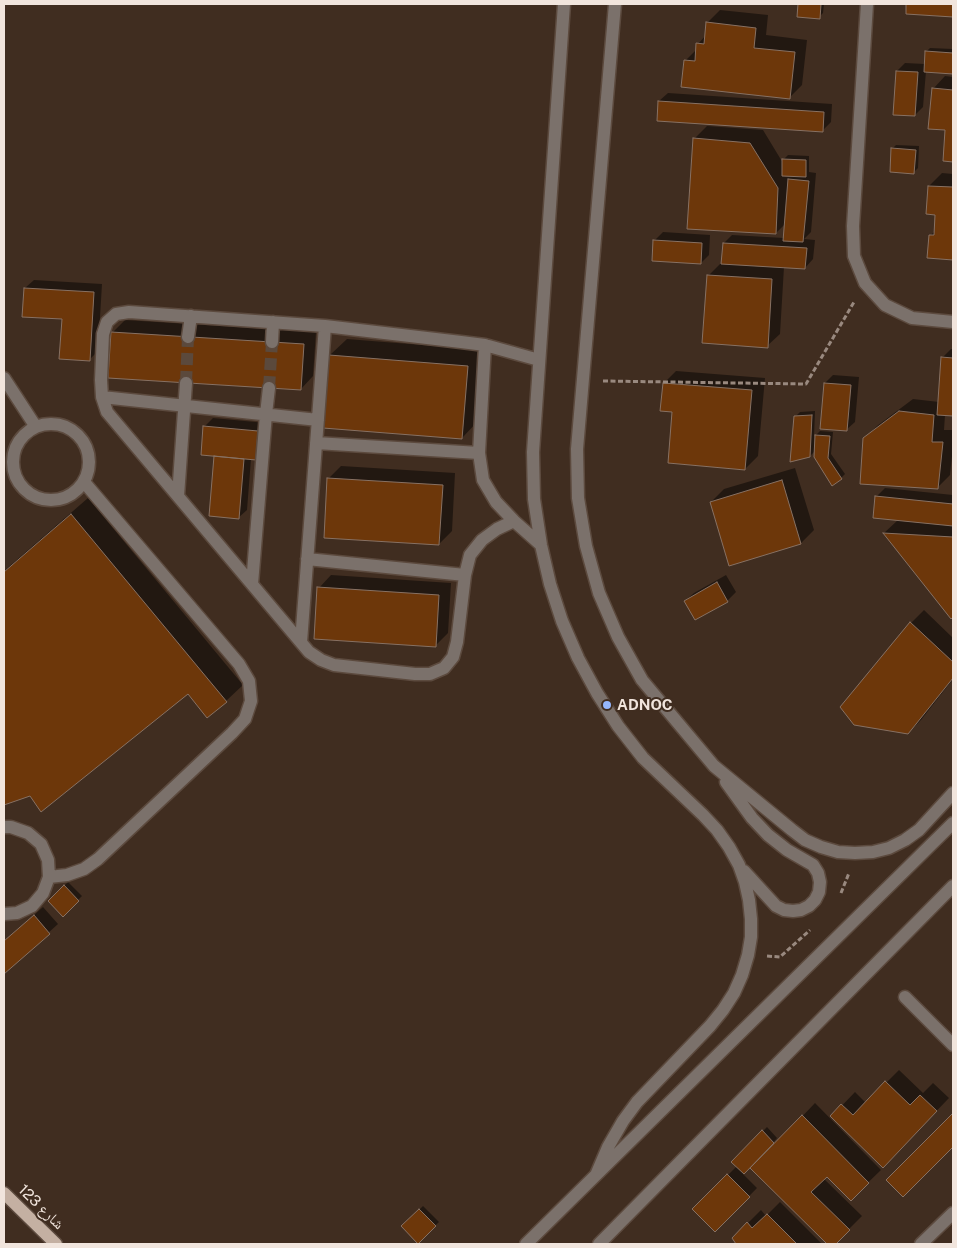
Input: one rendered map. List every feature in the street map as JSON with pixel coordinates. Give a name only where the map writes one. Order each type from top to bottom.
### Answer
[{"type":"main road","name":"شارع 123","points":[[4,1193],[56,1244]]},
{"type":"street","points":[[564,4],[533,452],[534,499],[541,545],[550,584],[562,621],[578,658],[597,693],[618,726],[643,758],[717,830],[729,847],[739,865],[745,882],[751,919],[748,955],[734,993],[710,1026],[637,1102],[608,1148],[596,1175]]},
{"type":"street","points":[[615,4],[582,380],[577,450],[578,498],[586,546],[599,593],[618,637],[642,680],[714,766],[752,818],[768,835],[793,854],[813,865],[818,873],[820,882],[819,892],[809,906],[801,910],[784,910],[776,906],[739,865]]},
{"type":"street","points":[[867,4],[853,226],[854,256],[865,283],[885,305],[912,318],[953,322]]},
{"type":"street","points":[[514,521],[497,529],[482,540],[470,556],[465,576],[457,642],[453,656],[444,668],[430,674],[415,674],[334,665],[321,660],[309,652],[107,412],[102,397],[101,380],[103,334],[107,322],[116,314],[129,312],[325,326],[485,345],[539,360]]},
{"type":"street","points":[[188,337],[191,316]]},
{"type":"street","points":[[272,342],[273,322]]},
{"type":"street","points":[[301,642],[325,326]]},
{"type":"street","points":[[485,345],[479,453],[483,480],[496,502],[541,545]]},
{"type":"street","points":[[4,378],[36,427]]},
{"type":"street","points":[[178,496],[186,383]]},
{"type":"street","points":[[252,584],[269,388]]},
{"type":"street","points":[[102,397],[318,420]]},
{"type":"street","points":[[54,424],[72,430],[85,445],[89,464],[84,482],[71,495],[55,501],[37,498],[22,488],[14,472],[14,454],[22,438],[36,427],[54,424]]},
{"type":"street","points":[[316,443],[479,453]]},
{"type":"street","points":[[49,877],[67,875],[84,869],[98,859],[232,733],[245,719],[251,701],[249,681],[239,664],[84,482]]},
{"type":"street","points":[[307,560],[465,576]]},
{"type":"street","points":[[714,766],[805,840],[838,852],[873,852],[889,848],[905,840],[919,830],[953,793]]},
{"type":"street","points":[[526,1244],[953,823]]},
{"type":"street","points":[[4,827],[11,827],[28,833],[41,844],[48,860],[49,877],[43,893],[32,906],[17,913],[4,914]]},
{"type":"street","points":[[599,1244],[953,886]]},
{"type":"street","points":[[905,997],[953,1045]]},
{"type":"street","points":[[921,1244],[953,1213]]},
{"type":"path","points":[[582,380],[806,384],[865,283]]},
{"type":"building","points":[[798,4],[821,4],[820,19],[797,17]]},
{"type":"building","points":[[906,4],[953,4],[953,17],[906,14]]},
{"type":"building","points":[[706,22],[756,28],[754,48],[795,52],[790,99],[681,87],[684,60],[695,61],[696,43],[704,44]]},
{"type":"building","points":[[925,51],[953,53],[953,74],[924,72]]},
{"type":"building","points":[[896,71],[918,72],[915,116],[893,115]]},
{"type":"building","points":[[932,88],[953,90],[953,162],[943,161],[945,130],[928,129]]},
{"type":"building","points":[[658,101],[824,112],[823,132],[657,121]]},
{"type":"building","points":[[693,138],[750,143],[778,188],[776,234],[687,229]]},
{"type":"building","points":[[891,148],[916,150],[914,174],[890,172]]},
{"type":"building","points":[[782,159],[806,160],[806,177],[782,176]]},
{"type":"building","points":[[788,179],[809,181],[803,242],[783,241]]},
{"type":"building","points":[[928,186],[953,187],[953,260],[927,258],[929,235],[934,235],[935,215],[926,214]]},
{"type":"building","points":[[653,240],[702,243],[701,264],[652,261]]},
{"type":"building","points":[[723,243],[807,248],[805,269],[721,264]]},
{"type":"building","points":[[707,275],[772,279],[768,348],[702,343]]},
{"type":"building","points":[[24,288],[94,292],[90,361],[59,359],[62,319],[22,317]]},
{"type":"building","points":[[111,332],[304,344],[301,390],[108,378]]},
{"type":"building","points":[[329,355],[468,366],[462,439],[323,428]]},
{"type":"building","points":[[941,357],[953,358],[953,416],[937,415]]},
{"type":"building","points":[[663,383],[752,390],[745,470],[668,463],[672,412],[660,411]]},
{"type":"building","points":[[824,383],[851,385],[847,431],[820,429]]},
{"type":"building","points":[[899,411],[934,415],[932,442],[943,442],[938,489],[860,484],[863,438]]},
{"type":"building","points":[[812,415],[810,457],[790,462],[794,416]]},
{"type":"building","points":[[203,426],[258,431],[256,460],[201,455]]},
{"type":"building","points":[[815,435],[830,436],[828,458],[842,479],[832,486],[814,457]]},
{"type":"building","points":[[214,456],[244,459],[239,519],[209,516]]},
{"type":"building","points":[[327,478],[443,485],[439,545],[324,538]]},
{"type":"building","points":[[782,480],[801,544],[729,566],[710,502]]},
{"type":"building","points":[[875,496],[953,504],[953,526],[873,518]]},
{"type":"building","points":[[71,514],[227,702],[207,718],[188,694],[41,812],[30,796],[4,805],[4,572]]},
{"type":"building","points":[[883,533],[953,537],[953,617],[951,619]]},
{"type":"building","points":[[717,582],[728,602],[695,620],[684,601]]},
{"type":"building","points":[[317,587],[439,595],[436,647],[314,639]]},
{"type":"building","points":[[910,622],[953,662],[953,678],[908,734],[854,725],[840,707]]},
{"type":"building","points":[[64,885],[79,901],[63,917],[48,901]]},
{"type":"building","points":[[34,915],[50,934],[4,974],[4,941]]},
{"type":"building","points":[[885,1081],[910,1105],[920,1095],[937,1111],[883,1168],[830,1116],[841,1104],[853,1115]]},
{"type":"building","points":[[953,1113],[953,1147],[903,1197],[886,1180]]},
{"type":"building","points":[[802,1115],[869,1183],[851,1201],[827,1177],[811,1192],[850,1230],[836,1244],[827,1244],[750,1168]]},
{"type":"building","points":[[762,1130],[774,1143],[744,1174],[731,1162]]},
{"type":"building","points":[[727,1174],[750,1197],[715,1232],[692,1209]]},
{"type":"building","points":[[419,1209],[436,1226],[418,1244],[401,1226]]},
{"type":"building","points":[[767,1214],[797,1244],[736,1244],[732,1238],[747,1222],[752,1228]]},
{"type":"tunnel","points":[[186,383],[188,337]]},
{"type":"tunnel","points":[[269,388],[272,342]]},
{"type":"place","name":"ADNOC","points":[[607,705]]}]
